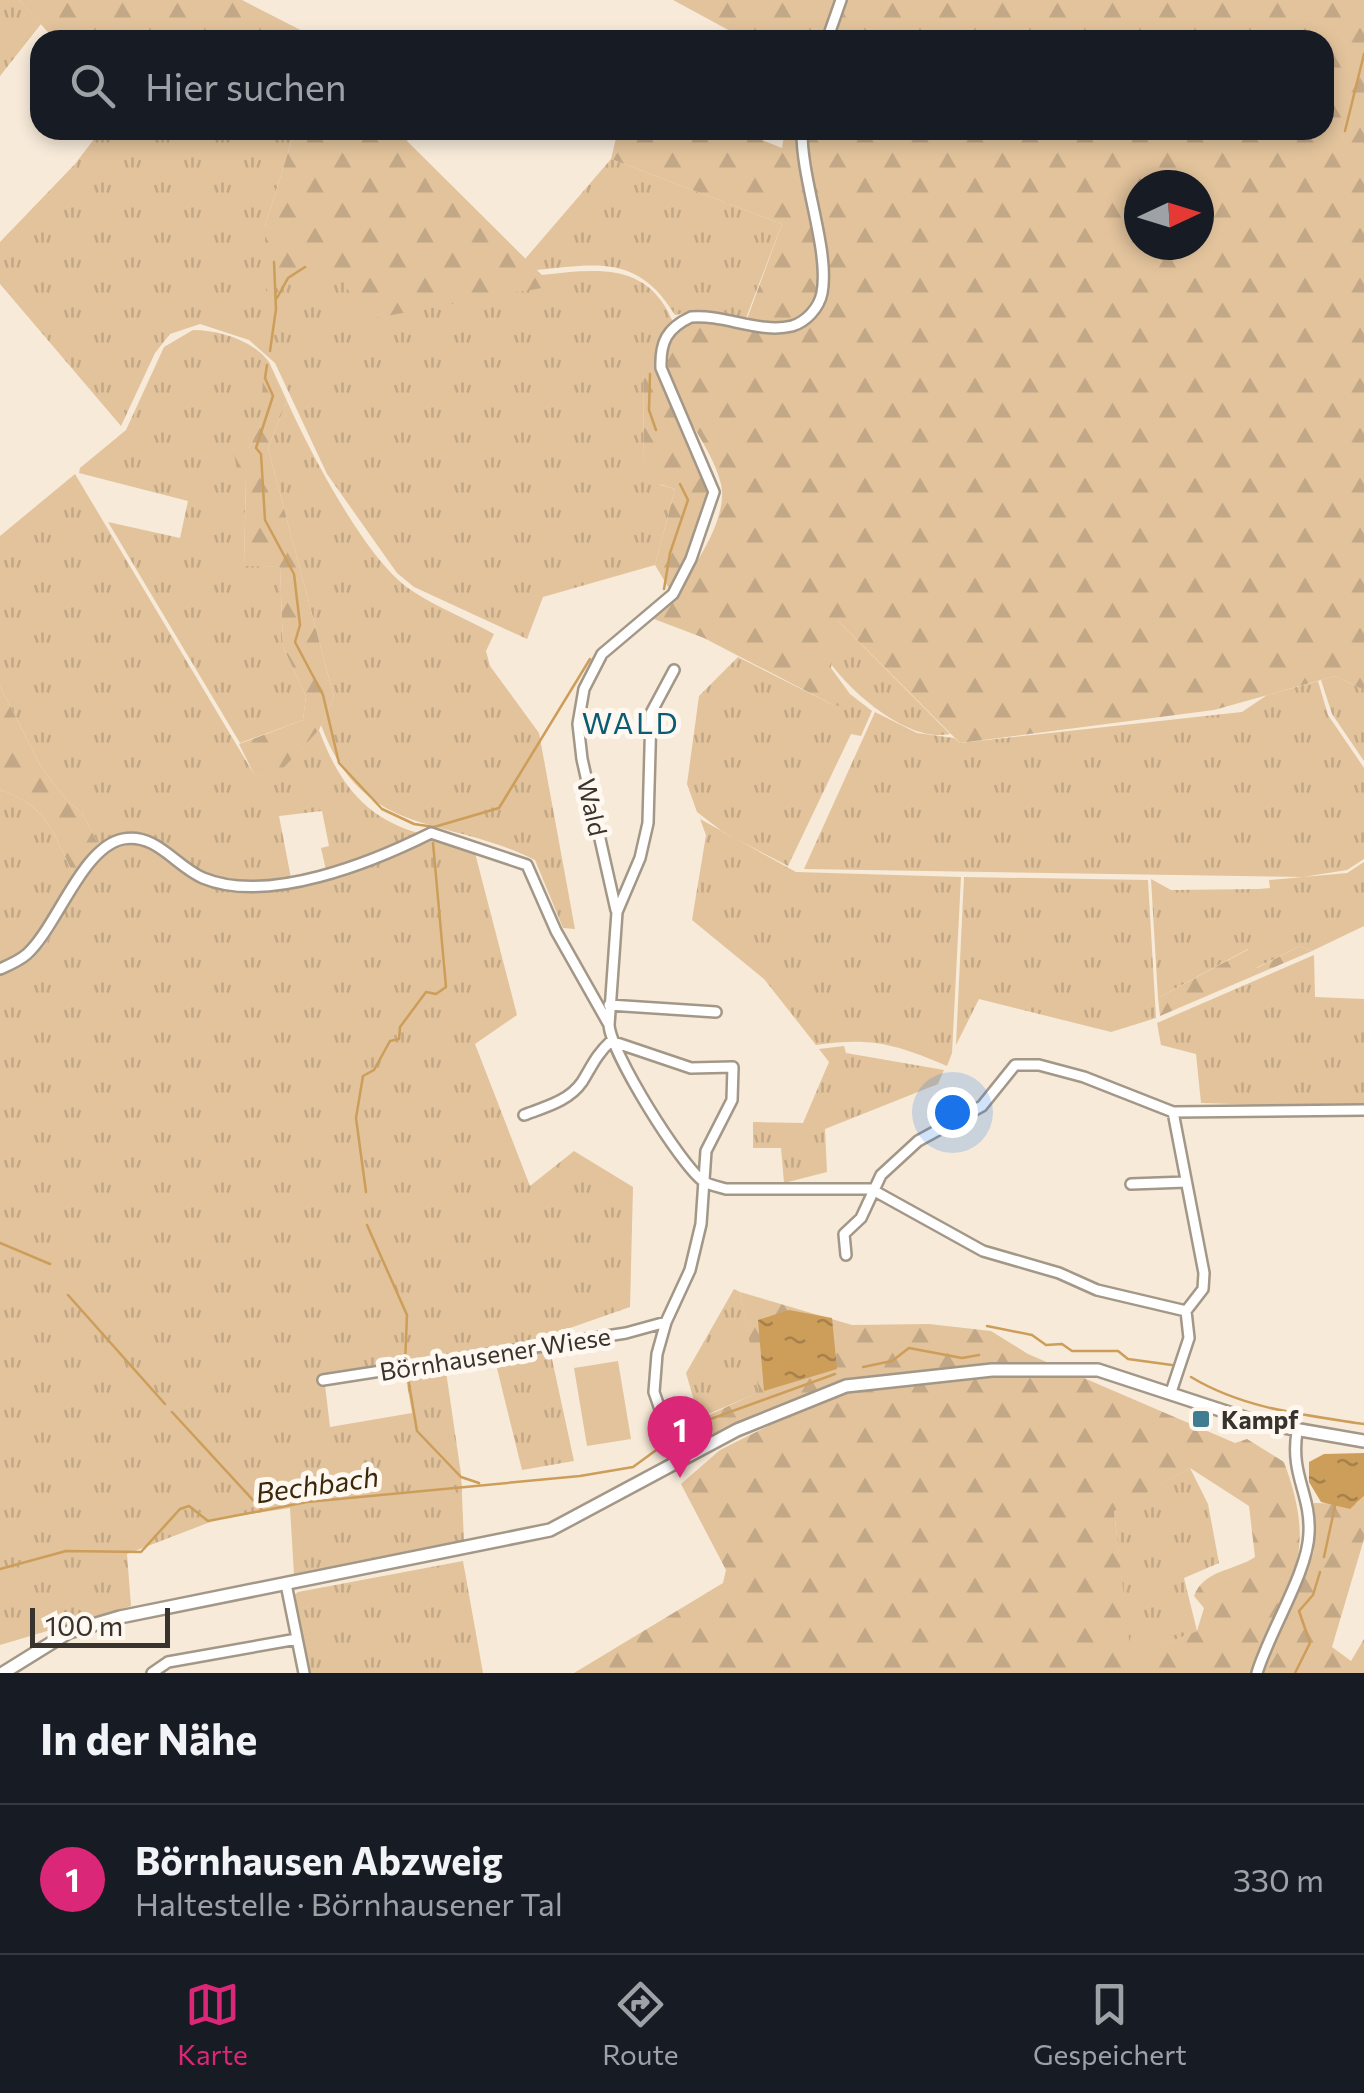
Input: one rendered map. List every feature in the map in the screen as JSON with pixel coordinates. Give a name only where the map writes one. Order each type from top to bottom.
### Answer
[{"type":"main road","points":[[2,1673],[69,1632],[120,1617],[550,1530],[737,1430],[846,1386],[992,1370],[1069,1367],[1109,1372],[1298,1432],[1364,1441]]},
{"type":"street","points":[[831,30],[841,0]]},
{"type":"street","name":"Wald","points":[[617,912],[582,759],[578,724],[584,689],[602,654],[673,594],[692,559],[714,492],[661,368],[660,351],[666,335],[691,317],[780,328],[805,321],[814,309],[822,295],[821,271],[802,140]]},
{"type":"street","name":"Wald","points":[[617,912],[640,858],[648,823],[650,713],[674,670]]},
{"type":"street","points":[[0,969],[24,957],[101,850],[121,839],[155,844],[204,878],[274,884],[369,863],[430,833],[527,865],[556,931],[610,1025]]},
{"type":"street","points":[[617,912],[610,1041],[633,1082],[705,1182],[745,1190],[854,1186],[871,1189],[983,1251],[1059,1272],[1097,1290],[1186,1310]]},
{"type":"street","points":[[609,1005],[716,1012]]},
{"type":"street","points":[[524,1115],[567,1098],[583,1080],[590,1061],[610,1041]]},
{"type":"street","points":[[610,1041],[691,1068],[733,1067],[732,1100],[710,1136],[690,1270],[666,1322],[654,1392],[679,1464]]},
{"type":"street","points":[[846,1254],[844,1234],[861,1218],[871,1189],[918,1141],[982,1106],[1015,1065],[1039,1066],[1084,1077],[1173,1112],[1364,1110]]},
{"type":"street","points":[[1167,1390],[1189,1338],[1186,1310],[1203,1289],[1204,1272],[1173,1112]]},
{"type":"street","points":[[1131,1184],[1186,1182]]},
{"type":"street","name":"Börnhausener Wiese","points":[[324,1380],[626,1333],[666,1322]]},
{"type":"street","points":[[1258,1673],[1277,1616],[1305,1560],[1309,1518],[1295,1470],[1298,1432]]},
{"type":"street","points":[[286,1584],[304,1673]]},
{"type":"street","points":[[152,1673],[168,1662],[297,1638]]},
{"type":"green space","points":[[0,0],[19,0],[41,24],[36,30],[30,30],[30,38],[0,76]]},
{"type":"green space","points":[[19,0],[242,0],[300,30],[46,30]]},
{"type":"green space","points":[[673,0],[1364,0],[1364,690],[1335,676],[1214,710],[960,743],[838,621],[831,668],[850,694],[844,706],[833,705],[704,638],[654,619],[700,556],[722,501],[715,465],[675,392],[669,373],[672,334],[697,321],[744,327],[782,224],[611,159],[616,140],[762,140],[782,148],[783,140],[1334,140],[1334,30],[728,30]]},
{"type":"green space","points":[[93,140],[292,140],[265,226],[337,268],[552,286],[541,275],[600,271],[634,278],[649,287],[672,320],[656,349],[656,368],[643,368],[644,465],[661,485],[675,489],[655,565],[543,597],[527,639],[414,587],[397,573],[327,474],[275,363],[249,340],[200,324],[170,334],[155,353],[121,426],[0,284],[0,242]]},
{"type":"green space","points":[[292,140],[407,140],[553,286],[364,320],[337,269],[266,291],[265,226]]},
{"type":"green space","points":[[611,159],[782,224],[746,318],[699,311],[675,315],[661,295],[631,272],[597,266],[536,270],[525,259]]},
{"type":"green space","points":[[193,330],[234,338],[254,348],[269,362],[260,426],[249,448],[233,448],[246,477],[244,565],[280,567],[283,647],[306,696],[303,720],[240,743],[108,522],[180,538],[188,501],[79,473],[80,468],[126,430],[164,347]]},
{"type":"green space","points":[[269,362],[287,401],[268,448],[334,697],[319,730],[272,780],[254,774],[239,744],[303,720],[306,696],[283,647],[280,567],[244,566],[246,478],[238,476],[233,447],[249,448],[260,426],[264,364]]},
{"type":"green space","points":[[643,368],[656,368],[709,488],[709,506],[670,590],[655,565],[675,489],[653,482],[644,466]]},
{"type":"green space","points":[[287,401],[341,503],[376,556],[411,590],[494,634],[486,651],[490,666],[539,733],[575,929],[563,928],[535,860],[384,807],[360,789],[339,762],[321,725],[334,697],[268,448]]},
{"type":"green space","points":[[75,474],[254,774],[272,779],[319,730],[335,766],[357,796],[385,819],[422,834],[367,859],[326,870],[321,848],[329,846],[322,811],[279,816],[291,878],[269,882],[212,874],[141,836],[100,847],[81,811],[70,804],[41,767],[0,686],[0,536]]},
{"type":"green space","points":[[837,620],[950,734],[934,735],[900,724],[853,689],[831,664]]},
{"type":"green space","points":[[738,657],[833,705],[844,705],[850,694],[872,711],[861,736],[851,734],[788,866],[723,832],[697,812],[687,784],[699,696]]},
{"type":"green space","points":[[1335,676],[1364,690],[1364,761],[1332,714],[1321,680]]},
{"type":"green space","points":[[1318,681],[1328,715],[1364,768],[1364,859],[1347,870],[1303,877],[804,869],[875,712],[917,733],[954,738],[960,743],[1242,712],[1267,695]]},
{"type":"green space","points":[[0,686],[41,767],[70,804],[81,811],[100,847],[76,879],[40,814],[16,796],[0,790]]},
{"type":"green space","points":[[0,790],[16,796],[40,814],[76,879],[35,939],[0,966]]},
{"type":"green space","points":[[700,819],[796,872],[961,877],[952,1053],[947,1066],[883,1044],[816,1045],[764,979],[692,920],[706,835]]},
{"type":"green space","points":[[428,839],[475,853],[517,1015],[475,1044],[530,1186],[574,1151],[633,1187],[630,1307],[547,1336],[574,1461],[522,1470],[493,1352],[444,1358],[461,1474],[464,1541],[294,1575],[290,1508],[218,1519],[127,1554],[131,1606],[0,1645],[0,975],[34,957],[92,868],[118,848],[145,847],[208,884],[245,891],[300,887],[355,872]],"holes":[[[405,1373],[412,1413],[330,1427],[325,1385]]]},
{"type":"green space","points":[[1364,862],[1364,926],[1312,951],[1300,946],[1256,968],[1248,949],[1158,998],[1151,879],[1171,890],[1259,889],[1270,888],[1269,880],[1347,873]]},
{"type":"green space","points":[[964,877],[1148,880],[1156,1018],[1111,1032],[979,999],[956,1045]]},
{"type":"green space","points":[[1300,946],[1312,951],[1160,1016],[1158,998],[1249,949],[1257,968]]},
{"type":"green space","points":[[1314,955],[1315,997],[1364,999],[1364,1108],[1201,1103],[1196,1054],[1161,1045],[1157,1023]]},
{"type":"green space","points":[[844,1046],[846,1053],[944,1070],[938,1084],[825,1129],[827,1172],[784,1183],[781,1148],[753,1148],[753,1122],[803,1123],[829,1062],[819,1049]]},
{"type":"green space","points":[[734,1289],[740,1292],[760,1392],[699,1418],[686,1373]]},
{"type":"green space","points":[[740,1292],[852,1325],[929,1324],[991,1331],[1028,1354],[1235,1443],[1247,1439],[1284,1462],[1299,1525],[1294,1571],[1253,1673],[574,1673],[723,1583],[726,1570],[681,1484],[720,1450],[768,1426],[763,1412],[701,1444],[682,1447],[670,1433],[759,1392]],"holes":[[[1190,1468],[1249,1506],[1255,1557],[1212,1576],[1198,1587],[1194,1596],[1204,1608],[1197,1631],[1131,1657],[1114,1511]]]},
{"type":"green space","points":[[618,1361],[631,1439],[587,1446],[574,1368]]},
{"type":"green space","points":[[1190,1468],[1208,1504],[1219,1563],[1184,1578],[1197,1631],[1130,1658],[1114,1510]]},
{"type":"green space","points":[[1364,1496],[1364,1539],[1332,1647],[1351,1661],[1364,1639],[1364,1673],[1262,1673],[1314,1552],[1314,1503],[1356,1504]]},
{"type":"green space","points":[[463,1561],[483,1673],[310,1673],[293,1596],[298,1592]]},
{"type":"water","points":[[789,1310],[832,1318],[837,1369],[764,1391],[758,1320]]},
{"type":"water","points":[[1364,1453],[1364,1496],[1350,1509],[1321,1502],[1309,1482],[1309,1462],[1324,1454]]},
{"type":"waterway","points":[[1345,131],[1364,54]]},
{"type":"waterway","points":[[270,351],[276,309],[274,262]]},
{"type":"waterway","points":[[277,298],[288,278],[305,267]]},
{"type":"waterway","points":[[267,365],[265,378],[273,396],[256,448],[261,454],[265,520],[294,574],[300,625],[295,642],[323,695],[339,763],[382,809],[414,824],[434,827],[499,808],[590,659]]},
{"type":"waterway","points":[[650,374],[649,410],[656,430]]},
{"type":"waterway","points":[[664,589],[670,553],[688,500],[680,484]]},
{"type":"waterway","points":[[366,1192],[356,1118],[363,1076],[374,1070],[390,1041],[399,1039],[400,1027],[426,992],[436,994],[446,987],[433,843]]},
{"type":"waterway","points":[[367,1225],[407,1315],[405,1364]]},
{"type":"waterway","points":[[0,1243],[50,1264]]},
{"type":"waterway","points":[[68,1295],[165,1404]]},
{"type":"waterway","name":"Bechbach","points":[[987,1326],[1032,1335],[1046,1345],[1062,1344],[1072,1351],[1118,1351],[1128,1359],[1172,1365]]},
{"type":"waterway","name":"Bechbach","points":[[863,1367],[892,1361],[909,1348],[962,1358],[979,1355]]},
{"type":"waterway","points":[[407,1372],[417,1431],[461,1477],[479,1483]]},
{"type":"waterway","name":"Bechbach","points":[[683,1429],[835,1374]]},
{"type":"waterway","name":"Bechbach","points":[[1191,1377],[1253,1404],[1364,1424]]},
{"type":"waterway","points":[[172,1412],[262,1510]]},
{"type":"waterway","name":"Bechbach","points":[[0,1569],[66,1551],[141,1552],[180,1509],[189,1506],[208,1521],[307,1502],[580,1476],[633,1467],[659,1448]]},
{"type":"waterway","points":[[1324,1557],[1335,1506]]},
{"type":"waterway","points":[[1295,1673],[1310,1643],[1299,1611],[1313,1595],[1320,1572]]},
{"type":"place","name":"Kampf","points":[[1201,1419]]},
{"type":"place","name":"Börnhausen Abzweig","points":[[680,1478]]},
{"type":"district","name":"WALD","points":[[631,721]]}]
